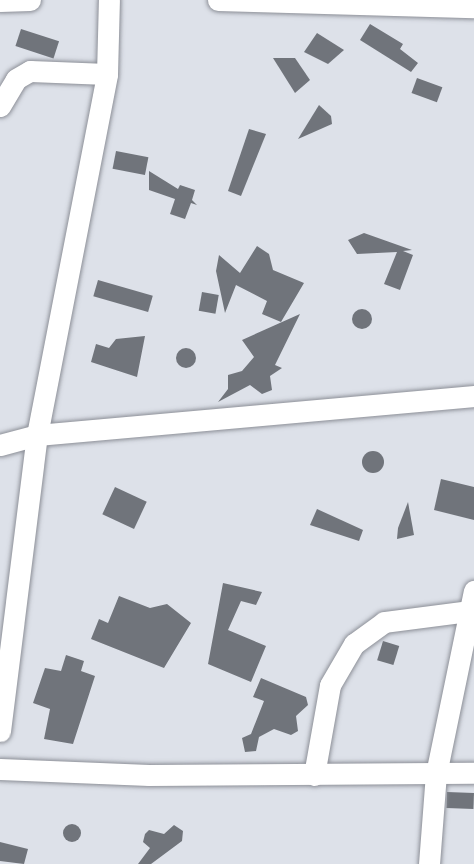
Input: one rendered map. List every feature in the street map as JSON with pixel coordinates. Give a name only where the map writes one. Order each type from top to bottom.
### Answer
[{"type":"street","points":[[0,1],[30,0]]},
{"type":"street","points":[[0,731],[37,435],[107,74],[109,0]]},
{"type":"street","points":[[219,0],[474,6]]},
{"type":"street","points":[[0,106],[16,79],[30,71],[107,74]]},
{"type":"street","points":[[0,445],[37,435],[474,396]]},
{"type":"street","points":[[314,775],[320,721],[330,685],[354,645],[384,622],[472,601],[436,774],[429,864]]},
{"type":"street","points":[[0,769],[314,775],[474,773]]},
{"type":"building","points":[[370,24],[403,44],[400,49],[418,63],[411,72],[360,40]]},
{"type":"building","points":[[21,29],[59,41],[53,58],[15,46]]},
{"type":"building","points":[[317,33],[344,50],[328,64],[304,52]]},
{"type":"building","points":[[273,58],[295,58],[310,80],[295,93]]},
{"type":"building","points":[[417,78],[442,87],[437,102],[412,93]]},
{"type":"building","points":[[319,105],[331,116],[332,124],[298,139]]},
{"type":"building","points":[[249,129],[266,134],[241,196],[228,191]]},
{"type":"building","points":[[116,151],[148,157],[145,175],[113,169]]},
{"type":"building","points":[[149,171],[178,189],[180,185],[195,190],[192,200],[197,205],[191,203],[185,219],[170,214],[175,199],[149,190]]},
{"type":"building","points":[[364,233],[412,250],[403,251],[413,255],[400,290],[384,284],[397,252],[357,254],[348,240]]},
{"type":"building","points":[[257,246],[269,254],[273,270],[304,283],[281,322],[262,314],[267,301],[236,285],[225,313],[216,271],[219,255],[240,273]]},
{"type":"building","points":[[98,280],[153,296],[148,312],[93,296]]},
{"type":"building","points":[[202,292],[219,295],[215,314],[199,311]]},
{"type":"building","points":[[362,309],[369,312],[372,319],[369,326],[362,329],[355,326],[352,319],[355,312]]},
{"type":"building","points":[[300,314],[275,365],[282,368],[270,376],[272,390],[262,394],[250,385],[218,402],[228,389],[228,375],[242,371],[254,357],[242,340]]},
{"type":"building","points":[[145,336],[137,377],[91,362],[96,344],[109,348],[116,339]]},
{"type":"building","points":[[186,348],[193,351],[196,358],[193,365],[186,368],[179,365],[176,358],[179,351]]},
{"type":"building","points":[[373,451],[381,454],[384,462],[381,470],[373,473],[365,470],[362,462],[365,454]]},
{"type":"building","points":[[441,479],[474,487],[474,520],[434,510]]},
{"type":"building","points":[[115,487],[147,502],[134,529],[102,514]]},
{"type":"building","points":[[408,502],[414,535],[397,539],[398,528]]},
{"type":"building","points":[[317,509],[363,530],[359,541],[310,525]]},
{"type":"building","points":[[223,583],[262,592],[256,605],[241,601],[228,630],[266,646],[251,682],[208,664]]},
{"type":"building","points":[[119,596],[150,608],[167,604],[191,623],[164,668],[91,639],[99,619],[108,623]]},
{"type":"building","points":[[383,641],[399,646],[393,665],[377,660]]},
{"type":"building","points":[[66,655],[84,661],[81,671],[95,676],[73,744],[44,739],[50,709],[33,703],[45,668],[61,671]]},
{"type":"building","points":[[261,678],[306,697],[308,705],[296,716],[298,731],[291,735],[274,729],[259,737],[256,751],[245,752],[242,738],[251,734],[264,701],[253,697]]},
{"type":"building","points":[[447,792],[474,793],[473,809],[446,808]]},
{"type":"building","points":[[72,824],[78,827],[81,833],[78,839],[72,842],[66,839],[63,833],[66,827]]},
{"type":"building","points":[[174,825],[183,831],[182,841],[151,864],[138,864],[150,848],[143,842],[145,834],[149,830],[164,834]]},
{"type":"building","points":[[0,842],[28,849],[24,864],[0,861]]}]
